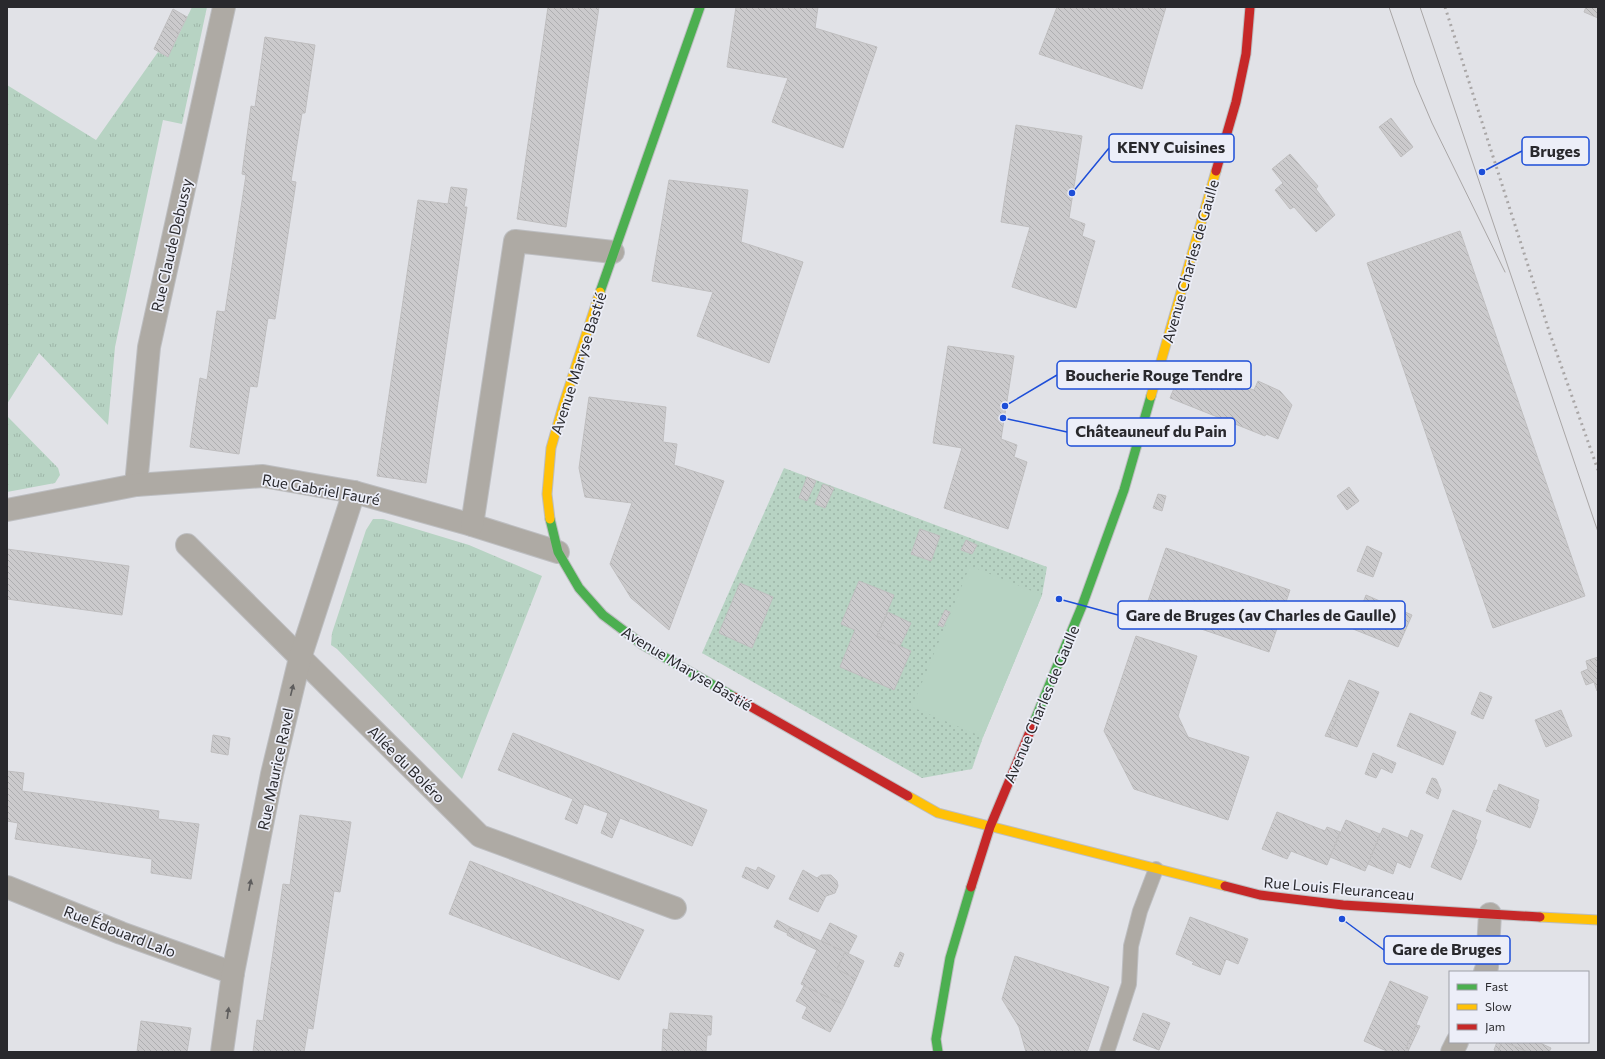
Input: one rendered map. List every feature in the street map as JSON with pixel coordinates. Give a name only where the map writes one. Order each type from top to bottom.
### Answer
[{"type":"street","name":"Rue Claude Debussy","points":[[136,485],[149,347],[224,7]]},
{"type":"street","name":"Avenue Maryse Bastié","points":[[700,7],[614,252],[563,406],[551,448],[547,494],[550,523],[558,552],[579,588],[603,615],[643,645],[938,813],[990,827]]},
{"type":"street","name":"Avenue Charles de Gaulle","points":[[933,1048],[950,958],[974,875],[990,827],[1082,606],[1124,490],[1236,102],[1246,54],[1250,7]]},
{"type":"street","points":[[472,525],[515,241],[614,252]]},
{"type":"street","name":"Rue Gabriel Fauré","points":[[7,510],[136,485],[263,476],[354,492],[472,525],[558,552]]},
{"type":"street","name":"Rue Maurice Ravel","points":[[222,1052],[233,973],[272,774],[300,658],[354,492]]},
{"type":"street","name":"Allée du Boléro","points":[[187,545],[480,836],[675,908]]},
{"type":"street","name":"Rue Louis Fleuranceau","points":[[990,827],[1260,895],[1343,905],[1598,920]]},
{"type":"street","name":"Rue Édouard Lalo","points":[[7,887],[121,933],[233,973]]},
{"type":"street","points":[[1485,971],[1487,967],[1490,914]]},
{"type":"lane","points":[[1107,1052],[1129,984],[1131,946],[1140,911],[1156,869]]},
{"type":"green space","points":[[192,7],[207,7],[182,124],[163,120],[115,347],[108,425],[39,353],[7,404],[7,85],[96,140],[158,52],[168,57]]},
{"type":"green space","points":[[7,416],[58,468],[60,475],[55,483],[7,492]]},
{"type":"green space","points":[[784,468],[1047,567],[1042,595],[983,737],[972,769],[922,778],[702,653]]},
{"type":"green space","points":[[373,519],[383,519],[469,545],[542,576],[462,779],[337,649],[331,645],[332,633],[366,530]]},
{"type":"green space","points":[[970,566],[1042,595],[983,737],[912,707]]},
{"type":"building","points":[[548,7],[599,7],[566,227],[517,219]]},
{"type":"building","points":[[736,7],[818,7],[815,28],[877,47],[843,148],[772,122],[788,78],[727,67]]},
{"type":"building","points":[[1057,7],[1166,7],[1142,89],[1039,54]]},
{"type":"building","points":[[1586,7],[1598,7],[1598,18],[1584,12]]},
{"type":"building","points":[[173,9],[187,17],[179,33],[165,26]]},
{"type":"building","points":[[165,26],[179,33],[168,57],[154,49]]},
{"type":"building","points":[[265,37],[315,45],[305,113],[302,113],[291,181],[296,182],[275,319],[268,318],[257,387],[250,386],[239,454],[190,447],[200,378],[207,380],[217,311],[225,312],[246,175],[242,174],[251,106],[255,107]]},
{"type":"building","points":[[1391,118],[1413,147],[1401,157],[1379,127]]},
{"type":"building","points":[[1016,125],[1082,136],[1069,218],[1085,224],[1082,236],[1095,241],[1076,308],[1012,287],[1030,227],[1001,222]]},
{"type":"building","points":[[1290,154],[1318,186],[1316,189],[1335,215],[1316,232],[1294,207],[1290,209],[1275,190],[1283,183],[1272,169]]},
{"type":"building","points":[[669,180],[748,190],[741,242],[803,262],[769,363],[697,336],[713,292],[652,281]]},
{"type":"building","points":[[451,187],[467,189],[464,207],[467,207],[426,483],[377,476],[418,200],[448,204]]},
{"type":"building","points":[[1460,231],[1585,596],[1493,628],[1367,263]]},
{"type":"building","points":[[948,346],[1014,356],[1001,439],[1017,445],[1014,457],[1027,462],[1008,529],[944,508],[962,448],[933,443]]},
{"type":"building","points":[[1182,369],[1254,390],[1258,381],[1280,391],[1292,405],[1278,439],[1266,434],[1265,436],[1170,398]]},
{"type":"building","points":[[589,397],[666,407],[663,442],[677,444],[674,465],[724,481],[669,630],[631,598],[610,564],[632,503],[585,497],[579,468]]},
{"type":"building","points":[[807,477],[816,481],[807,501],[799,498]]},
{"type":"building","points":[[823,484],[834,488],[825,508],[815,504]]},
{"type":"building","points":[[1349,487],[1359,501],[1347,510],[1337,496]]},
{"type":"building","points":[[1158,494],[1166,496],[1162,511],[1153,508]]},
{"type":"building","points":[[920,529],[940,536],[931,561],[911,554]]},
{"type":"building","points":[[966,540],[977,545],[972,554],[961,550]]},
{"type":"building","points":[[1367,546],[1382,553],[1373,577],[1357,571]]},
{"type":"building","points":[[1166,548],[1290,590],[1269,652],[1145,610]]},
{"type":"building","points":[[7,549],[129,566],[122,615],[7,599]]},
{"type":"building","points":[[859,581],[894,595],[877,636],[911,651],[894,690],[840,667],[855,630],[841,624]]},
{"type":"building","points":[[740,583],[773,597],[752,648],[719,633]]},
{"type":"building","points":[[1366,595],[1412,615],[1398,647],[1353,629]]},
{"type":"building","points":[[945,610],[950,612],[943,627],[938,625]]},
{"type":"building","points":[[888,612],[911,623],[900,646],[877,636]]},
{"type":"building","points":[[1136,636],[1197,656],[1178,716],[1188,737],[1249,757],[1228,820],[1134,789],[1104,731]]},
{"type":"building","points":[[1598,657],[1597,691],[1594,682],[1586,685],[1581,672],[1588,669],[1586,661]]},
{"type":"building","points":[[1349,680],[1379,692],[1357,747],[1329,737],[1338,715],[1335,713]]},
{"type":"building","points":[[1480,692],[1492,697],[1483,719],[1471,714]]},
{"type":"building","points":[[1561,710],[1572,736],[1546,747],[1535,720]]},
{"type":"building","points":[[1335,713],[1338,715],[1329,737],[1325,736]]},
{"type":"building","points":[[1410,713],[1456,732],[1443,765],[1397,746]]},
{"type":"building","points":[[513,733],[707,810],[692,846],[620,818],[612,838],[601,833],[608,813],[584,804],[577,824],[565,819],[573,799],[498,770]]},
{"type":"building","points":[[213,735],[230,738],[228,755],[211,752]]},
{"type":"building","points":[[1373,753],[1396,763],[1392,773],[1381,768],[1376,778],[1365,774]]},
{"type":"building","points":[[7,771],[24,773],[22,791],[159,811],[158,819],[199,824],[191,879],[151,873],[152,859],[15,839],[18,823],[7,821]]},
{"type":"building","points":[[1432,778],[1436,779],[1441,790],[1438,799],[1426,793]]},
{"type":"building","points":[[1499,784],[1539,800],[1530,828],[1486,811],[1494,790],[1497,791]]},
{"type":"building","points":[[1453,810],[1481,821],[1475,839],[1477,840],[1461,880],[1431,867]]},
{"type":"building","points":[[1277,812],[1325,831],[1327,827],[1340,832],[1327,865],[1291,851],[1287,859],[1262,849]]},
{"type":"building","points":[[300,815],[351,822],[340,892],[334,891],[313,1029],[308,1028],[304,1052],[253,1052],[257,1020],[263,1021],[283,884],[290,885]]},
{"type":"building","points":[[1346,820],[1380,834],[1365,871],[1330,857]]},
{"type":"building","points":[[1383,828],[1408,838],[1411,830],[1423,835],[1410,868],[1397,862],[1393,874],[1368,864]]},
{"type":"building","points":[[470,861],[644,930],[619,980],[449,914]]},
{"type":"building","points":[[746,867],[756,871],[758,867],[775,876],[768,889],[742,877]]},
{"type":"building","points":[[803,870],[817,878],[821,875],[831,875],[837,881],[838,886],[835,893],[826,896],[818,912],[789,899]]},
{"type":"building","points":[[1190,917],[1248,939],[1238,964],[1226,959],[1220,975],[1192,964],[1194,962],[1176,954]]},
{"type":"building","points":[[777,920],[790,927],[787,933],[774,927]]},
{"type":"building","points":[[830,923],[857,936],[848,954],[821,941]]},
{"type":"building","points":[[790,927],[804,933],[800,942],[787,935]]},
{"type":"building","points":[[804,933],[845,952],[837,969],[856,979],[844,1005],[801,984],[817,950],[800,942]]},
{"type":"building","points":[[845,952],[864,961],[856,979],[837,969]]},
{"type":"building","points":[[900,952],[904,954],[899,967],[894,966]]},
{"type":"building","points":[[1015,956],[1109,987],[1087,1052],[1026,1052],[1019,1027],[1002,999]]},
{"type":"building","points":[[1390,981],[1428,997],[1406,1048],[1409,1049],[1408,1052],[1389,1052],[1364,1041]]},
{"type":"building","points":[[804,986],[844,1005],[830,1032],[802,1018],[807,1007],[796,1001]]},
{"type":"building","points":[[670,1013],[712,1016],[711,1035],[707,1035],[706,1051],[662,1052],[663,1029],[668,1030]]},
{"type":"building","points":[[1143,1013],[1170,1023],[1159,1050],[1133,1040]]},
{"type":"building","points":[[141,1021],[191,1028],[187,1052],[137,1052]]},
{"type":"building","points":[[1416,1025],[1420,1026],[1409,1049],[1406,1048]]},
{"type":"building","points":[[1497,1043],[1502,1043],[1498,1052],[1494,1050]]},
{"type":"building","points":[[1502,1043],[1507,1043],[1528,1052],[1498,1052]]},
{"type":"building","points":[[1507,1043],[1540,1043],[1551,1048],[1549,1052],[1528,1052]]},
{"type":"tram line","points":[[1389,7],[1415,83],[1432,123],[1505,272]]},
{"type":"tram line","points":[[1420,7],[1598,532]]},
{"type":"railway","points":[[1445,7],[1550,334],[1598,470]]},
{"type":"traffic: fast","points":[[600,292],[700,7]]},
{"type":"traffic: fast","points":[[1034,722],[1082,606],[1124,490],[1151,396]]},
{"type":"traffic: fast","points":[[550,519],[558,552],[579,588],[603,615],[643,645],[734,697]]},
{"type":"traffic: fast","points":[[938,1052],[936,1039],[950,958],[971,887]]},
{"type":"traffic: slow","points":[[1151,396],[1216,171]]},
{"type":"traffic: slow","points":[[550,519],[547,494],[551,448],[600,292]]},
{"type":"traffic: slow","points":[[908,796],[938,813],[1225,886]]},
{"type":"traffic: slow","points":[[1540,917],[1598,920]]},
{"type":"traffic: jam","points":[[1216,171],[1236,102],[1246,54],[1250,7]]},
{"type":"traffic: jam","points":[[734,697],[908,796]]},
{"type":"traffic: jam","points":[[971,887],[990,827],[1034,722]]},
{"type":"traffic: jam","points":[[1225,886],[1260,895],[1343,905],[1540,917]]},
{"type":"place","name":"Bruges","points":[[1482,172]]},
{"type":"place","name":"KENY Cuisines","points":[[1072,193]]},
{"type":"place","name":"Boucherie Rouge Tendre","points":[[1005,406]]},
{"type":"place","name":"Châteauneuf du Pain","points":[[1003,418]]},
{"type":"place","name":"Gare de Bruges (av Charles de Gaulle)","points":[[1059,599]]},
{"type":"place","name":"Gare de Bruges","points":[[1342,919]]}]
